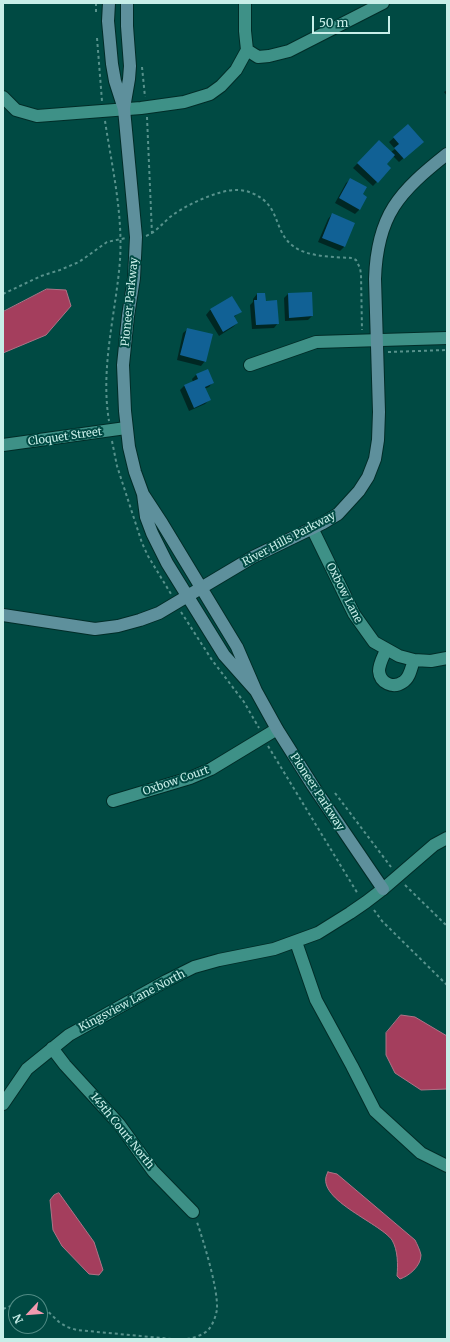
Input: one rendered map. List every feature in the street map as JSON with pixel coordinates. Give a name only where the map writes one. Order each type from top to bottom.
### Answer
[{"type":"street","name":"Pioneer Parkway","points":[[109,3],[108,21],[112,64],[115,81],[124,109],[136,237],[134,278],[123,365],[126,428],[135,472],[143,494],[146,517],[167,563],[224,655],[256,691]]},
{"type":"street","name":"Pioneer Parkway","points":[[124,109],[130,66],[127,3]]},
{"type":"street","points":[[3,97],[16,110],[37,116],[124,109],[184,102],[210,94],[221,86],[236,70],[247,50],[245,3]]},
{"type":"street","points":[[247,50],[258,56],[269,56],[289,51],[383,3]]},
{"type":"street","name":"River Hills Parkway","points":[[3,615],[96,629],[118,626],[140,620],[159,613],[253,557],[338,514],[349,503],[368,477],[375,459],[378,440],[379,412],[375,261],[378,244],[390,211],[408,188],[447,154]]},
{"type":"street","points":[[250,365],[316,342],[447,338]]},
{"type":"street","name":"Cloquet Street","points":[[3,445],[126,428]]},
{"type":"street","name":"Pioneer Parkway","points":[[143,494],[159,517],[237,647],[256,691],[277,729],[313,786],[383,890]]},
{"type":"street","name":"Oxbow Lane","points":[[312,528],[354,614],[374,642],[398,656],[414,660],[431,661],[447,658]]},
{"type":"street","points":[[386,650],[380,666],[379,674],[382,680],[389,684],[396,685],[403,682],[409,676],[414,660]]},
{"type":"street","name":"Oxbow Court","points":[[114,801],[190,778],[211,769],[277,729]]},
{"type":"street","name":"Kingsview Lane North","points":[[3,1104],[27,1069],[69,1034],[194,967],[219,960],[274,949],[318,933],[383,890],[434,844],[447,838]]},
{"type":"street","points":[[296,942],[316,1000],[375,1111],[421,1153],[447,1166]]},
{"type":"street","name":"145th Court North","points":[[52,1048],[65,1065],[119,1124],[153,1170],[193,1212]]},
{"type":"path","points":[[96,3],[96,16]]},
{"type":"path","points":[[97,36],[103,111],[120,212],[120,239]]},
{"type":"path","points":[[147,117],[152,234]]},
{"type":"path","points":[[146,237],[152,234],[170,217],[184,208],[217,194],[233,190],[242,190],[261,197],[268,203],[273,211],[286,238],[291,245],[297,249],[318,255],[352,258],[356,260],[361,274],[362,332]]},
{"type":"path","points":[[3,294],[41,276],[79,262],[107,242],[128,238]]},
{"type":"path","points":[[386,352],[447,350]]},
{"type":"path","points":[[335,793],[397,876],[447,926]]},
{"type":"path","points":[[186,1339],[194,1338],[208,1330],[214,1320],[217,1309],[214,1286],[202,1236],[193,1212]]},
{"type":"path","points":[[48,1312],[59,1322],[67,1327],[77,1330],[172,1339]]},
{"type":"shaded area","points":[[47,289],[66,290],[71,306],[46,335],[3,353],[3,312]]},
{"type":"shaded area","points":[[401,1015],[415,1017],[447,1036],[447,1089],[421,1090],[395,1073],[386,1055],[386,1033]]},
{"type":"shaded area","points":[[328,1172],[337,1174],[415,1240],[421,1255],[417,1267],[411,1273],[400,1279],[397,1276],[396,1253],[392,1240],[374,1225],[349,1209],[329,1191],[326,1182]]},
{"type":"shaded area","points":[[59,1193],[94,1242],[103,1270],[99,1275],[89,1274],[62,1246],[53,1230],[50,1200],[54,1195]]},
{"type":"building","points":[[408,124],[424,142],[404,159],[394,148],[399,144],[393,137]]},
{"type":"building","points":[[379,140],[395,155],[387,164],[391,168],[378,183],[357,163]]},
{"type":"building","points":[[350,178],[367,187],[363,194],[367,197],[360,210],[339,198]]},
{"type":"building","points":[[332,213],[355,223],[345,247],[322,238]]},
{"type":"building","points":[[312,292],[313,316],[289,318],[288,293]]},
{"type":"building","points":[[257,293],[265,293],[266,301],[277,300],[279,324],[256,325],[254,300],[257,300]]},
{"type":"building","points":[[232,296],[242,312],[234,316],[238,323],[223,332],[210,309]]},
{"type":"building","points":[[187,328],[213,334],[206,362],[180,355]]},
{"type":"building","points":[[208,369],[214,383],[205,387],[211,400],[194,408],[184,385],[198,379],[196,374]]}]
